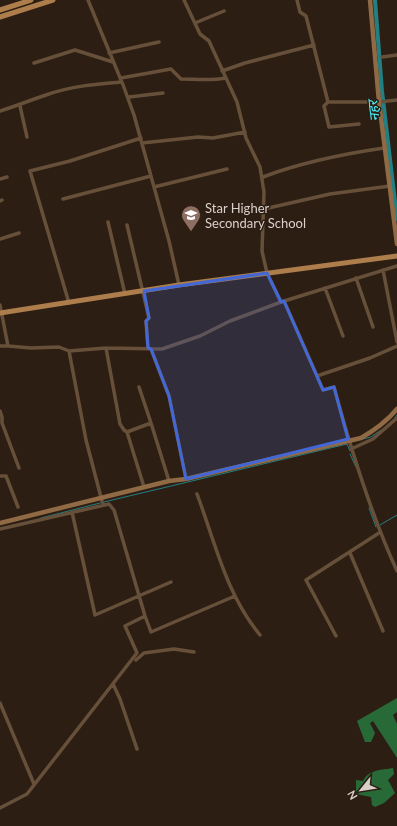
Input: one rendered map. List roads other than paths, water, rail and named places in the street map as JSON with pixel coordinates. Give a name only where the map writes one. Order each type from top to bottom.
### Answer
[{"type":"main road","points":[[0,10],[31,0]]},
{"type":"main road","points":[[0,17],[53,0]]},
{"type":"main road","points":[[1,312],[69,303],[179,285],[397,256]]},
{"type":"street","points":[[88,0],[109,53],[129,97],[179,285]]},
{"type":"street","points":[[184,0],[200,34],[209,41],[237,102],[245,132],[260,167],[263,177],[264,209],[262,251],[267,273],[282,301],[323,390],[334,387],[351,449],[380,533],[397,571]]},
{"type":"street","points":[[297,0],[300,12],[306,16],[328,102]]},
{"type":"street","points":[[370,0],[384,148],[397,244]]},
{"type":"street","points":[[195,23],[224,11]]},
{"type":"street","points":[[109,53],[159,42]]},
{"type":"street","points":[[222,71],[245,63],[314,45]]},
{"type":"street","points":[[34,64],[76,50],[113,62]]},
{"type":"street","points":[[382,57],[397,55]]},
{"type":"street","points":[[0,111],[20,106],[47,94],[90,84],[121,80],[170,69],[181,79],[192,78],[211,81],[225,78]]},
{"type":"street","points":[[129,97],[163,93]]},
{"type":"street","points":[[358,124],[329,127],[324,106],[328,102],[387,102],[397,100]]},
{"type":"street","points":[[20,106],[27,137]]},
{"type":"street","points":[[142,143],[198,137],[213,138],[245,132]]},
{"type":"street","points":[[69,303],[30,171],[70,161],[141,138]]},
{"type":"street","points":[[263,177],[294,166],[356,152],[384,148]]},
{"type":"street","points":[[154,187],[227,169]]},
{"type":"street","points":[[62,200],[151,176]]},
{"type":"street","points":[[0,179],[7,177]]},
{"type":"street","points":[[264,209],[330,194],[390,186]]},
{"type":"street","points":[[108,222],[125,294]]},
{"type":"street","points":[[127,224],[144,291],[149,318],[146,321],[149,349],[169,396],[186,478]]},
{"type":"street","points":[[0,239],[19,233]]},
{"type":"street","points":[[0,346],[31,348],[59,347],[69,351],[106,348],[162,349],[200,336],[230,321],[282,301],[397,266]]},
{"type":"street","points":[[382,270],[397,342]]},
{"type":"street","points":[[356,278],[373,327]]},
{"type":"street","points":[[325,288],[343,336]]},
{"type":"street","points":[[0,305],[8,346]]},
{"type":"street","points":[[317,376],[370,358],[397,346]]},
{"type":"street","points":[[106,348],[120,424],[127,432],[144,487]]},
{"type":"street","points":[[69,351],[86,440],[103,501]]},
{"type":"street","points":[[139,388],[169,481]]},
{"type":"street","points":[[0,529],[72,512],[144,487],[348,439],[361,438],[371,433],[388,420],[397,409]]},
{"type":"street","points":[[0,411],[2,423],[19,468]]},
{"type":"street","points":[[351,449],[373,439],[397,418]]},
{"type":"street","points":[[127,432],[150,423]]},
{"type":"street","points":[[1,476],[6,476],[18,507]]},
{"type":"street","points":[[198,494],[222,568],[249,623],[260,635]]},
{"type":"street","points":[[0,523],[103,501],[109,504],[114,510],[138,597],[151,632],[235,596]]},
{"type":"street","points":[[72,512],[95,615],[171,582]]},
{"type":"street","points":[[336,636],[306,580],[380,533]]},
{"type":"street","points":[[350,553],[383,631]]},
{"type":"street","points":[[0,808],[22,798],[137,653],[125,626],[145,616]]},
{"type":"street","points":[[136,660],[144,653],[174,649],[194,652]]},
{"type":"street","points":[[113,684],[120,699],[137,749]]},
{"type":"street","points":[[0,703],[34,784]]},
{"type":"waterway","name":"नहर","points":[[375,0],[382,91],[397,219]]},
{"type":"waterway","points":[[394,419],[397,415]]},
{"type":"waterway","points":[[363,439],[371,437],[381,430]]},
{"type":"waterway","points":[[104,502],[347,444],[350,451]]},
{"type":"waterway","points":[[350,454],[356,467]]},
{"type":"waterway","points":[[41,518],[100,503]]},
{"type":"waterway","points":[[369,508],[376,527]]},
{"type":"waterway","points":[[380,525],[397,515]]},
{"type":"place","name":"Star Higher Secondary School","points":[[191,232]]}]
